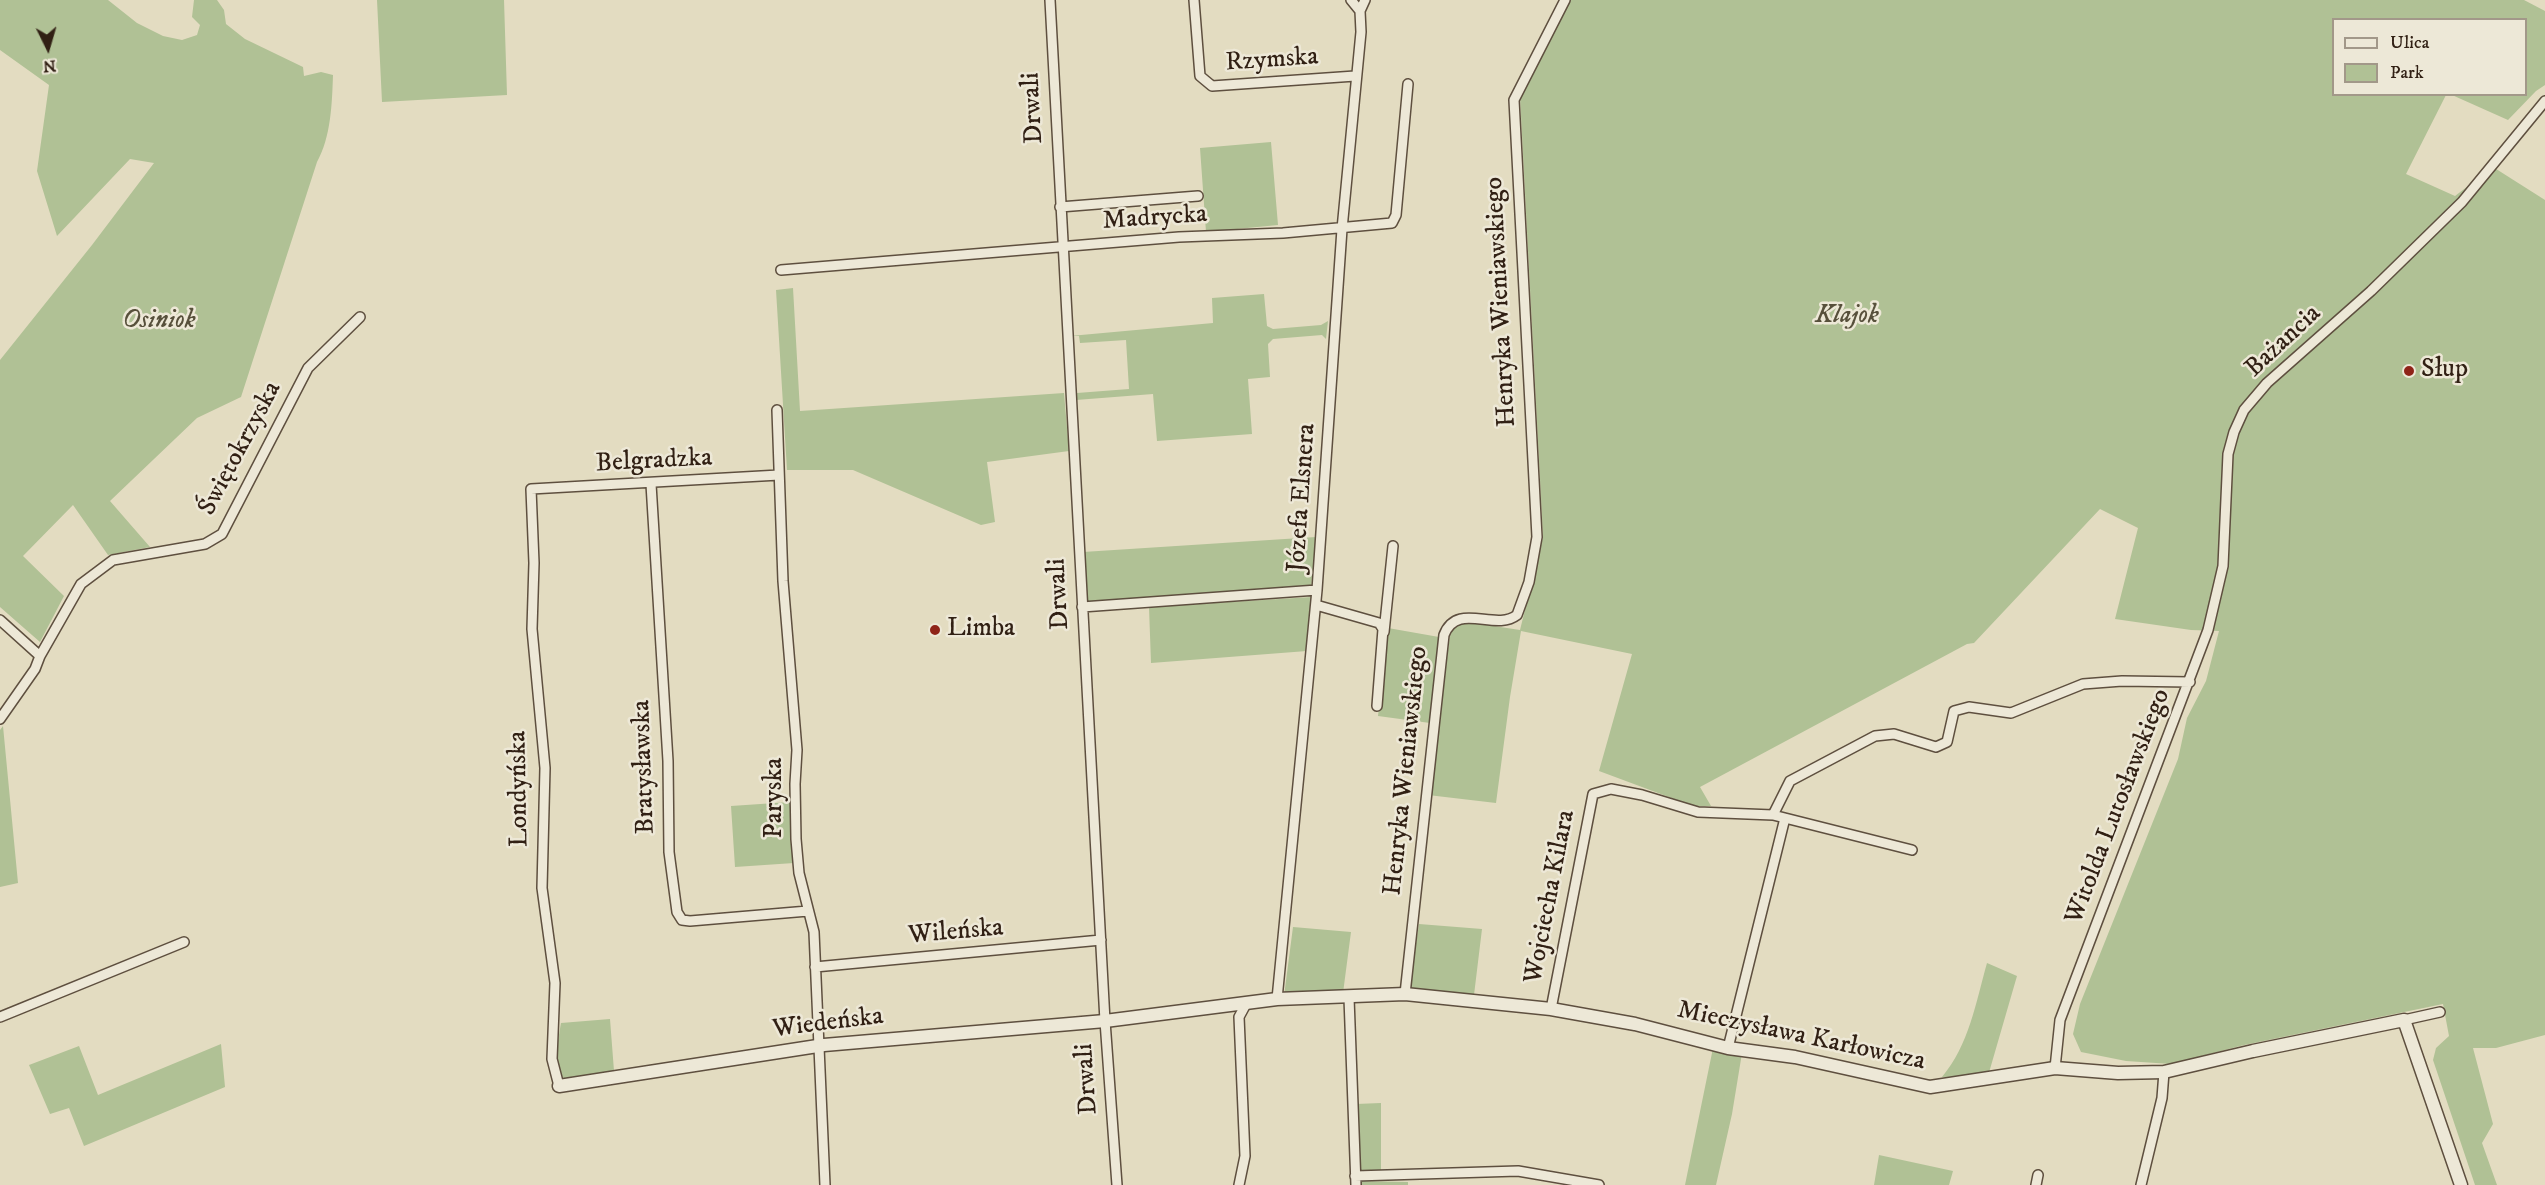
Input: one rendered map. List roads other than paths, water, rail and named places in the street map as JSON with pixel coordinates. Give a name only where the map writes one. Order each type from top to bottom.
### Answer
[{"type":"street","name":"Drwali","points":[[1050,0],[1105,1021],[1117,1185]]},
{"type":"street","name":"Rzymska","points":[[1194,0],[1200,76],[1212,86],[1355,76]]},
{"type":"street","points":[[1351,0],[1360,11]]},
{"type":"street","name":"Józefa Elsnera","points":[[1277,999],[1287,875],[1294,831],[1316,605],[1342,229],[1361,32],[1360,11],[1365,0]]},
{"type":"street","name":"Henryka Wieniawskiego","points":[[1405,994],[1444,635],[1447,627],[1462,617],[1504,621],[1517,615],[1529,582],[1536,548],[1537,490],[1514,100],[1565,0]]},
{"type":"street","name":"Madrycka","points":[[782,270],[1179,237],[1342,229],[1387,224],[1395,220],[1408,84]]},
{"type":"street","name":"Bażancia","points":[[2190,682],[2208,630],[2223,566],[2228,454],[2234,432],[2244,410],[2267,383],[2371,291],[2462,202],[2545,101]]},
{"type":"street","points":[[1060,207],[1198,196]]},
{"type":"street","name":"Świętokrzyska","points":[[0,718],[35,669],[81,584],[113,560],[205,544],[222,534],[308,368],[360,317]]},
{"type":"street","name":"Paryska","points":[[777,410],[784,591],[797,750],[795,784],[799,873],[814,932],[817,1046],[825,1185]]},
{"type":"street","name":"Belgradzka","points":[[531,489],[779,475]]},
{"type":"street","name":"Bratysławska","points":[[651,484],[668,761],[669,852],[677,912],[682,920],[690,921],[808,911]]},
{"type":"street","name":"Londyńska","points":[[531,489],[534,563],[532,629],[545,768],[542,888],[555,983],[552,1059],[559,1086]]},
{"type":"street","points":[[1377,706],[1393,546]]},
{"type":"street","points":[[1082,607],[1317,591]]},
{"type":"street","points":[[1316,605],[1379,623],[1384,632]]},
{"type":"street","points":[[0,620],[40,656]]},
{"type":"street","name":"Witolda Lutosławskiego","points":[[1773,815],[1790,781],[1875,736],[1894,734],[1936,747],[1947,742],[1954,711],[1970,707],[2011,713],[2083,684],[2122,681],[2190,682],[2060,1020],[2055,1068]]},
{"type":"street","name":"Wojciecha Kilara","points":[[1551,1009],[1593,794],[1611,789],[1642,795],[1698,812],[1773,815]]},
{"type":"street","points":[[1773,815],[1912,850]]},
{"type":"street","points":[[1728,1048],[1785,818]]},
{"type":"street","name":"Wileńska","points":[[815,968],[1101,940]]},
{"type":"street","points":[[0,1017],[184,942]]},
{"type":"street","points":[[1239,1185],[1245,1156],[1239,1017],[1246,1004],[1277,999],[1349,998],[1405,994]]},
{"type":"street","name":"Mieczysława Karłowicza","points":[[1405,994],[1551,1009],[1635,1024],[1728,1048],[1795,1057],[1930,1087],[2055,1068],[2118,1073],[2164,1072],[2404,1020]]},
{"type":"street","points":[[1349,998],[1355,1181],[1518,1171],[1599,1185]]},
{"type":"street","name":"Wiedeńska","points":[[559,1086],[817,1046],[1105,1021],[1246,1004]]},
{"type":"street","points":[[2440,1012],[2404,1020],[2460,1185]]},
{"type":"street","points":[[2141,1185],[2162,1098],[2164,1072]]},
{"type":"place","name":"Słup","points":[[2409,371]]},
{"type":"place","name":"Limba","points":[[935,630]]},
{"type":"park label","name":"Klajok","points":[[1847,317]]},
{"type":"park label","name":"Osiniok","points":[[159,322]]}]
